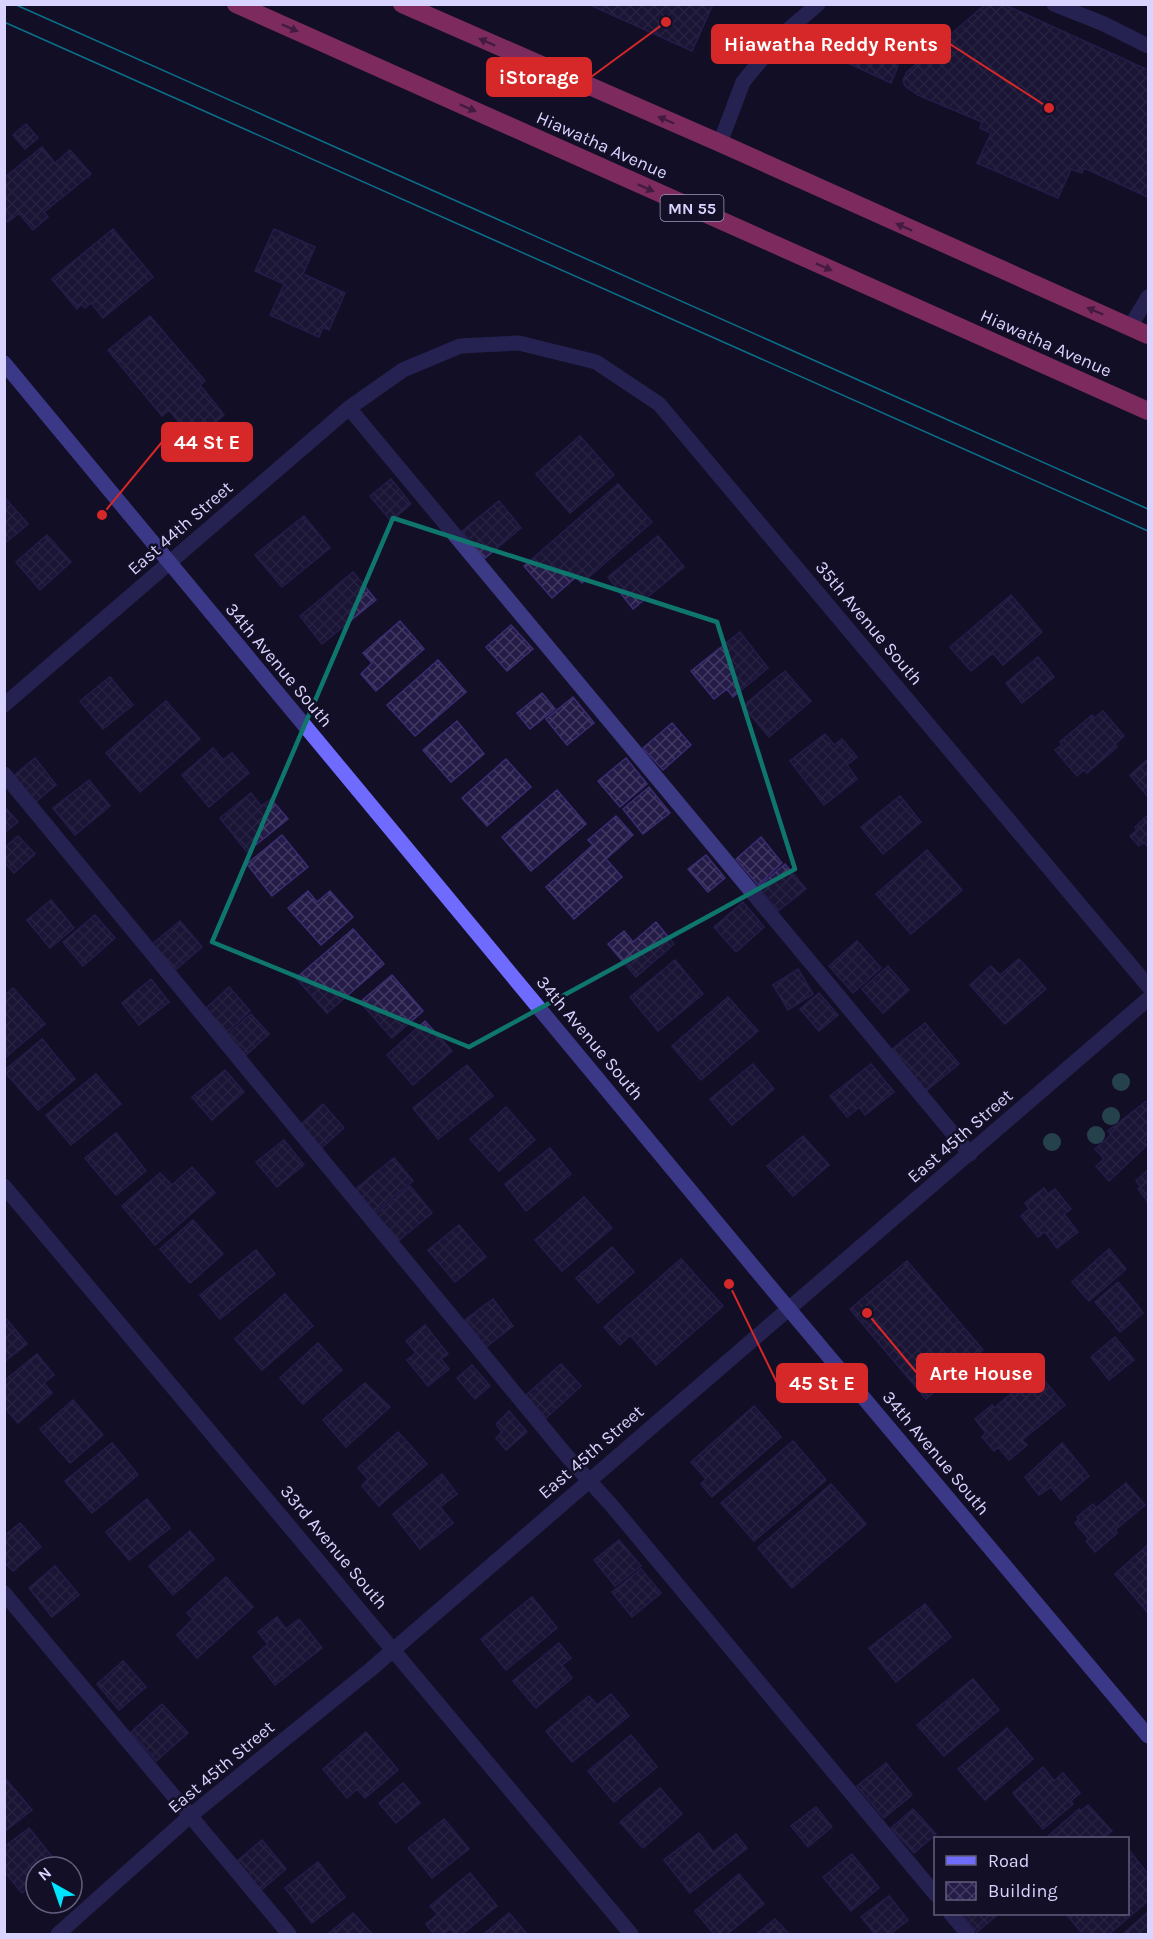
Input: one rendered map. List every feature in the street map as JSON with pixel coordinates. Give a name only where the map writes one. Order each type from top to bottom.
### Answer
[{"type":"highway","name":"Hiawatha Avenue","points":[[236,4],[1149,411]]},
{"type":"highway","points":[[402,4],[1149,335]]},
{"type":"street","points":[[720,143],[743,82],[781,36],[818,4]]},
{"type":"street","points":[[1054,4],[1104,24],[1149,46]]},
{"type":"street","points":[[1130,327],[1149,297]]},
{"type":"street","name":"East 44th Street","points":[[4,705],[349,408],[403,370],[460,346],[519,343]]},
{"type":"street","name":"35th Avenue South","points":[[519,343],[596,362],[659,404],[1149,986]]},
{"type":"street","name":"34th Avenue South","points":[[4,363],[790,1309],[1149,1736]]},
{"type":"street","points":[[349,408],[970,1154]]},
{"type":"street","points":[[4,774],[588,1480],[613,1507],[934,1893]]},
{"type":"street","name":"East 45th Street","points":[[58,1935],[190,1816],[393,1649],[1149,999]]},
{"type":"street","name":"33rd Avenue South","points":[[4,1186],[631,1935]]},
{"type":"street","points":[[4,1593],[289,1935]]},
{"type":"street","points":[[952,1915],[968,1935]]},
{"type":"highlighted area","points":[[393,518],[717,622],[795,869],[469,1047],[212,942]]},
{"type":"building","points":[[588,4],[713,4],[692,51]]},
{"type":"building","points":[[986,4],[1003,4],[1148,70],[1148,197],[1084,168],[1082,173],[1071,169],[1058,198],[977,163],[991,133],[980,128],[982,122],[918,95],[905,86],[903,80],[907,72]]},
{"type":"building","points":[[858,48],[898,66],[891,83],[850,64]]},
{"type":"building","points":[[26,124],[38,138],[25,149],[13,135]]},
{"type":"building","points":[[42,147],[55,163],[70,150],[91,174],[44,212],[48,217],[33,230],[19,213],[8,222],[4,219],[4,178]]},
{"type":"building","points":[[113,229],[153,277],[103,318],[91,303],[85,308],[81,304],[77,309],[52,279]]},
{"type":"building","points":[[274,229],[315,247],[303,274],[345,293],[329,330],[323,327],[319,337],[270,315],[284,284],[255,271]]},
{"type":"building","points":[[150,316],[205,381],[200,385],[224,415],[194,440],[169,410],[162,416],[108,350]]},
{"type":"building","points":[[580,436],[614,475],[570,513],[536,474]]},
{"type":"building","points":[[391,479],[411,504],[391,521],[370,496]]},
{"type":"building","points":[[618,484],[652,522],[582,583],[576,577],[552,598],[524,566]]},
{"type":"building","points":[[4,497],[28,524],[4,544]]},
{"type":"building","points":[[499,501],[521,528],[484,559],[462,531]]},
{"type":"building","points":[[304,516],[330,548],[282,587],[255,555]]},
{"type":"building","points":[[47,535],[71,562],[40,590],[16,562]]},
{"type":"building","points":[[658,536],[684,567],[633,609],[608,577]]},
{"type":"building","points":[[353,572],[376,600],[322,644],[300,616]]},
{"type":"building","points":[[1011,595],[1042,632],[1003,665],[993,653],[971,671],[950,647]]},
{"type":"building","points":[[400,621],[424,649],[376,691],[361,674],[372,663],[363,653]]},
{"type":"building","points":[[511,625],[533,649],[507,671],[486,647]]},
{"type":"building","points":[[740,632],[768,668],[733,697],[727,689],[714,699],[691,671]]},
{"type":"building","points":[[1038,657],[1054,677],[1022,703],[1006,683]]},
{"type":"building","points":[[438,660],[466,692],[415,736],[387,705]]},
{"type":"building","points":[[785,671],[811,701],[769,737],[743,706]]},
{"type":"building","points":[[110,677],[133,705],[103,729],[80,701]]},
{"type":"building","points":[[542,693],[555,709],[530,729],[517,713]]},
{"type":"building","points":[[573,697],[594,723],[567,745],[546,719]]},
{"type":"building","points":[[166,701],[200,739],[140,792],[106,753]]},
{"type":"building","points":[[1103,711],[1124,736],[1115,744],[1117,747],[1087,773],[1084,770],[1077,776],[1055,750],[1062,745],[1060,742],[1092,715],[1094,718]]},
{"type":"building","points":[[457,721],[484,754],[451,782],[423,750]]},
{"type":"building","points":[[672,723],[691,745],[663,770],[643,748]]},
{"type":"building","points":[[825,734],[834,745],[842,739],[857,757],[847,765],[857,779],[824,805],[790,761]]},
{"type":"building","points":[[213,748],[223,760],[232,753],[249,773],[209,807],[182,775]]},
{"type":"building","points":[[35,758],[56,785],[33,804],[11,778]]},
{"type":"building","points":[[626,758],[647,784],[620,807],[598,781]]},
{"type":"building","points":[[506,759],[531,787],[487,826],[462,798]]},
{"type":"building","points":[[1148,759],[1148,797],[1130,775]]},
{"type":"building","points":[[89,780],[110,806],[75,835],[53,808]]},
{"type":"building","points":[[649,787],[670,813],[643,834],[623,809]]},
{"type":"building","points":[[557,790],[586,824],[531,871],[502,837]]},
{"type":"building","points":[[251,793],[261,806],[271,799],[288,819],[247,852],[220,818]]},
{"type":"building","points":[[900,796],[921,822],[883,854],[861,827]]},
{"type":"building","points":[[4,806],[18,822],[4,833]]},
{"type":"building","points":[[1148,815],[1148,847],[1144,842],[1139,846],[1130,836],[1137,830],[1135,827]]},
{"type":"building","points":[[616,816],[633,835],[606,859],[622,877],[574,919],[546,887],[593,845],[588,840]]},
{"type":"building","points":[[282,835],[308,867],[272,896],[247,864]]},
{"type":"building","points":[[18,836],[35,854],[14,873],[4,862],[4,848]]},
{"type":"building","points":[[761,837],[782,863],[758,885],[736,859]]},
{"type":"building","points":[[927,850],[962,890],[911,934],[876,894]]},
{"type":"building","points":[[706,855],[725,878],[708,892],[688,869]]},
{"type":"building","points":[[785,864],[806,889],[778,911],[758,887]]},
{"type":"building","points":[[308,891],[317,902],[330,891],[353,917],[321,945],[288,908]]},
{"type":"building","points":[[51,900],[74,928],[50,948],[27,920]]},
{"type":"building","points":[[743,902],[764,927],[736,952],[714,927]]},
{"type":"building","points":[[95,915],[115,938],[83,966],[63,942]]},
{"type":"building","points":[[180,921],[202,947],[173,972],[150,946]]},
{"type":"building","points":[[656,922],[674,944],[636,977],[608,944],[624,931],[633,942]]},
{"type":"building","points":[[353,929],[384,964],[327,1013],[296,978]]},
{"type":"building","points":[[857,941],[881,968],[853,993],[829,966]]},
{"type":"building","points":[[1019,959],[1046,989],[1005,1024],[970,985],[991,966],[1000,975]]},
{"type":"building","points":[[675,960],[703,994],[658,1031],[630,997]]},
{"type":"building","points":[[888,966],[909,990],[883,1013],[862,989]]},
{"type":"building","points":[[798,969],[813,994],[788,1010],[773,985]]},
{"type":"building","points":[[392,975],[423,1011],[392,1038],[360,1002]]},
{"type":"building","points":[[151,979],[169,1002],[139,1025],[122,1003]]},
{"type":"building","points":[[229,987],[250,1011],[225,1034],[204,1010]]},
{"type":"building","points":[[13,988],[45,1024],[6,1057],[4,996]]},
{"type":"building","points":[[819,993],[838,1015],[819,1031],[800,1009]]},
{"type":"building","points":[[728,997],[758,1031],[701,1080],[672,1046]]},
{"type":"building","points":[[251,1014],[269,1034],[246,1055],[227,1035]]},
{"type":"building","points":[[425,1021],[452,1051],[413,1085],[387,1055]]},
{"type":"building","points":[[925,1023],[959,1064],[926,1091],[892,1049]]},
{"type":"building","points":[[42,1039],[75,1079],[38,1110],[4,1071]]},
{"type":"building","points":[[753,1064],[774,1089],[732,1125],[710,1099]]},
{"type":"building","points":[[871,1064],[894,1092],[865,1115],[860,1107],[847,1117],[830,1096]]},
{"type":"building","points":[[467,1065],[493,1096],[438,1139],[413,1108]]},
{"type":"building","points":[[225,1070],[244,1092],[212,1120],[192,1097]]},
{"type":"building","points":[[96,1074],[121,1104],[71,1145],[46,1115]]},
{"type":"building","points":[[1148,1100],[1148,1138],[1144,1142],[1147,1145],[1109,1181],[1096,1166],[1104,1159],[1095,1149],[1111,1135],[1108,1131]]},
{"type":"building","points":[[323,1104],[344,1128],[319,1150],[299,1126]]},
{"type":"building","points":[[506,1107],[535,1140],[499,1171],[470,1139]]},
{"type":"building","points":[[116,1133],[146,1171],[116,1195],[85,1158]]},
{"type":"building","points":[[803,1136],[829,1165],[793,1196],[767,1166]]},
{"type":"building","points":[[284,1140],[304,1165],[277,1187],[256,1162]]},
{"type":"building","points":[[550,1148],[571,1174],[526,1211],[505,1184]]},
{"type":"building","points":[[394,1158],[413,1181],[373,1213],[354,1190]]},
{"type":"building","points":[[192,1167],[215,1193],[155,1245],[122,1206],[160,1173],[172,1185]]},
{"type":"building","points":[[1148,1170],[1148,1202],[1138,1189],[1141,1187],[1136,1181]]},
{"type":"building","points":[[410,1186],[432,1213],[397,1242],[375,1214]]},
{"type":"building","points":[[1044,1188],[1048,1194],[1055,1189],[1071,1209],[1064,1214],[1078,1232],[1057,1248],[1045,1232],[1038,1237],[1021,1216],[1029,1209],[1025,1203]]},
{"type":"building","points":[[584,1197],[612,1228],[562,1271],[535,1240]]},
{"type":"building","points":[[193,1220],[223,1254],[190,1283],[160,1249]]},
{"type":"building","points":[[459,1225],[486,1257],[455,1282],[428,1250]]},
{"type":"building","points":[[612,1247],[634,1272],[598,1303],[576,1278]]},
{"type":"building","points":[[1109,1249],[1126,1269],[1089,1301],[1072,1282]]},
{"type":"building","points":[[256,1250],[275,1274],[220,1319],[200,1295]]},
{"type":"building","points":[[681,1259],[723,1306],[656,1365],[630,1335],[620,1345],[604,1327]]},
{"type":"building","points":[[907,1261],[983,1350],[926,1399],[850,1309]]},
{"type":"building","points":[[1118,1282],[1130,1296],[1107,1316],[1095,1302]]},
{"type":"building","points":[[285,1294],[313,1326],[262,1370],[235,1339]]},
{"type":"building","points":[[1130,1296],[1143,1313],[1120,1332],[1107,1316]]},
{"type":"building","points":[[493,1299],[513,1326],[486,1347],[465,1320]]},
{"type":"building","points":[[4,1316],[27,1344],[4,1362]]},
{"type":"building","points":[[425,1325],[448,1354],[441,1359],[449,1369],[428,1386],[407,1360],[416,1353],[406,1341]]},
{"type":"building","points":[[1115,1337],[1134,1360],[1109,1380],[1091,1357]]},
{"type":"building","points":[[318,1343],[342,1370],[303,1404],[280,1378]]},
{"type":"building","points":[[37,1354],[54,1375],[44,1383],[52,1393],[18,1423],[4,1407],[4,1381]]},
{"type":"building","points":[[561,1364],[581,1386],[546,1418],[526,1395]]},
{"type":"building","points":[[472,1365],[490,1386],[475,1399],[457,1378]]},
{"type":"building","points":[[1037,1372],[1065,1405],[1022,1440],[1027,1445],[1009,1460],[998,1447],[994,1451],[982,1437],[986,1433],[975,1419],[992,1405],[994,1408]]},
{"type":"building","points":[[365,1383],[390,1407],[346,1447],[323,1420]]},
{"type":"building","points":[[73,1400],[103,1435],[70,1463],[40,1429]]},
{"type":"building","points":[[754,1406],[781,1437],[712,1497],[701,1484],[706,1479],[691,1462]]},
{"type":"building","points":[[509,1411],[527,1432],[506,1450],[496,1438],[502,1432],[496,1424]]},
{"type":"building","points":[[398,1432],[427,1464],[379,1506],[362,1486],[368,1479],[358,1468]]},
{"type":"building","points":[[793,1441],[826,1480],[754,1541],[721,1503]]},
{"type":"building","points":[[112,1443],[138,1475],[92,1513],[65,1481]]},
{"type":"building","points":[[1062,1443],[1089,1476],[1061,1500],[1051,1487],[1039,1495],[1025,1477]]},
{"type":"building","points":[[442,1474],[457,1494],[440,1507],[453,1523],[420,1549],[393,1514]]},
{"type":"building","points":[[1126,1483],[1145,1505],[1115,1530],[1117,1533],[1095,1552],[1086,1541],[1089,1539],[1075,1523],[1079,1519],[1077,1517],[1093,1504],[1096,1508]]},
{"type":"building","points":[[831,1484],[866,1524],[792,1588],[758,1548]]},
{"type":"building","points":[[147,1499],[170,1528],[129,1560],[106,1532]]},
{"type":"building","points":[[20,1523],[41,1547],[13,1571],[4,1562],[4,1536]]},
{"type":"building","points":[[190,1531],[214,1559],[173,1595],[149,1566]]},
{"type":"building","points":[[619,1540],[641,1566],[615,1586],[594,1560]]},
{"type":"building","points":[[1148,1545],[1148,1613],[1115,1574]]},
{"type":"building","points":[[55,1566],[79,1595],[52,1617],[29,1588]]},
{"type":"building","points":[[641,1569],[661,1593],[632,1617],[612,1592]]},
{"type":"building","points":[[226,1577],[253,1607],[197,1658],[177,1635],[193,1619],[187,1613]]},
{"type":"building","points":[[532,1597],[557,1628],[506,1670],[481,1639]]},
{"type":"building","points":[[925,1604],[951,1637],[896,1682],[869,1648]]},
{"type":"building","points":[[277,1617],[286,1629],[299,1619],[322,1648],[275,1685],[253,1657],[268,1644],[258,1632]]},
{"type":"building","points":[[559,1643],[571,1658],[562,1665],[572,1678],[536,1708],[513,1681]]},
{"type":"building","points":[[123,1661],[146,1687],[119,1710],[97,1684]]},
{"type":"building","points":[[973,1679],[999,1710],[944,1756],[917,1725]]},
{"type":"building","points":[[611,1694],[629,1716],[572,1762],[546,1731],[589,1696],[597,1705]]},
{"type":"building","points":[[162,1704],[188,1733],[156,1761],[131,1732]]},
{"type":"building","points":[[1007,1728],[1033,1759],[985,1800],[958,1769]]},
{"type":"building","points":[[366,1732],[398,1770],[365,1798],[357,1789],[347,1798],[323,1769]]},
{"type":"building","points":[[631,1735],[657,1767],[614,1802],[588,1771]]},
{"type":"building","points":[[886,1763],[912,1795],[884,1818],[857,1786]]},
{"type":"building","points":[[1043,1767],[1054,1781],[1063,1773],[1080,1793],[1071,1801],[1073,1804],[1043,1829],[1013,1793]]},
{"type":"building","points":[[4,1777],[32,1810],[4,1832]]},
{"type":"building","points":[[403,1783],[420,1803],[396,1823],[379,1803]]},
{"type":"building","points":[[660,1788],[682,1814],[643,1848],[620,1822]]},
{"type":"building","points":[[1088,1805],[1112,1831],[1104,1837],[1047,1837],[1079,1809],[1081,1811]]},
{"type":"building","points":[[816,1807],[832,1827],[808,1847],[791,1826]]},
{"type":"building","points":[[913,1809],[936,1834],[914,1853],[891,1828]]},
{"type":"building","points":[[444,1819],[469,1849],[432,1878],[408,1848]]},
{"type":"building","points":[[29,1828],[51,1855],[24,1855],[24,1891],[22,1893],[4,1871],[4,1847]]},
{"type":"building","points":[[699,1833],[713,1852],[736,1834],[747,1848],[690,1893],[664,1860]]},
{"type":"building","points":[[262,1840],[286,1869],[260,1891],[236,1862]]},
{"type":"building","points":[[1129,1850],[1148,1874],[1148,1901],[1109,1934],[1083,1934],[1067,1915],[1129,1915]]},
{"type":"building","points":[[852,1854],[879,1888],[851,1911],[823,1877]]},
{"type":"building","points":[[318,1862],[345,1897],[312,1923],[285,1888]]},
{"type":"building","points":[[470,1873],[497,1906],[462,1934],[455,1934],[450,1929],[443,1934],[434,1934],[426,1924],[438,1914],[430,1906]]},
{"type":"building","points":[[739,1874],[764,1904],[727,1934],[714,1934],[695,1911]]},
{"type":"building","points":[[889,1896],[908,1920],[890,1934],[875,1934],[861,1917]]},
{"type":"building","points":[[1148,1912],[1148,1934],[1123,1934]]},
{"type":"building","points":[[353,1913],[372,1934],[328,1934]]},
{"type":"building","points":[[509,1913],[527,1934],[484,1934]]},
{"type":"building","points":[[963,1915],[997,1915],[977,1932]]},
{"type":"building","points":[[775,1919],[789,1934],[757,1934]]},
{"type":"tram line","points":[[14,4],[1148,509]]},
{"type":"tram line","points":[[4,22],[1148,531]]},
{"type":"place","name":"iStorage","points":[[666,22]]},
{"type":"place","name":"Hiawatha Reddy Rents","points":[[1049,108]]},
{"type":"place","name":"44 St E","points":[[102,515]]},
{"type":"place","name":"45 St E","points":[[729,1284]]},
{"type":"place","name":"Arte House","points":[[867,1313]]}]
